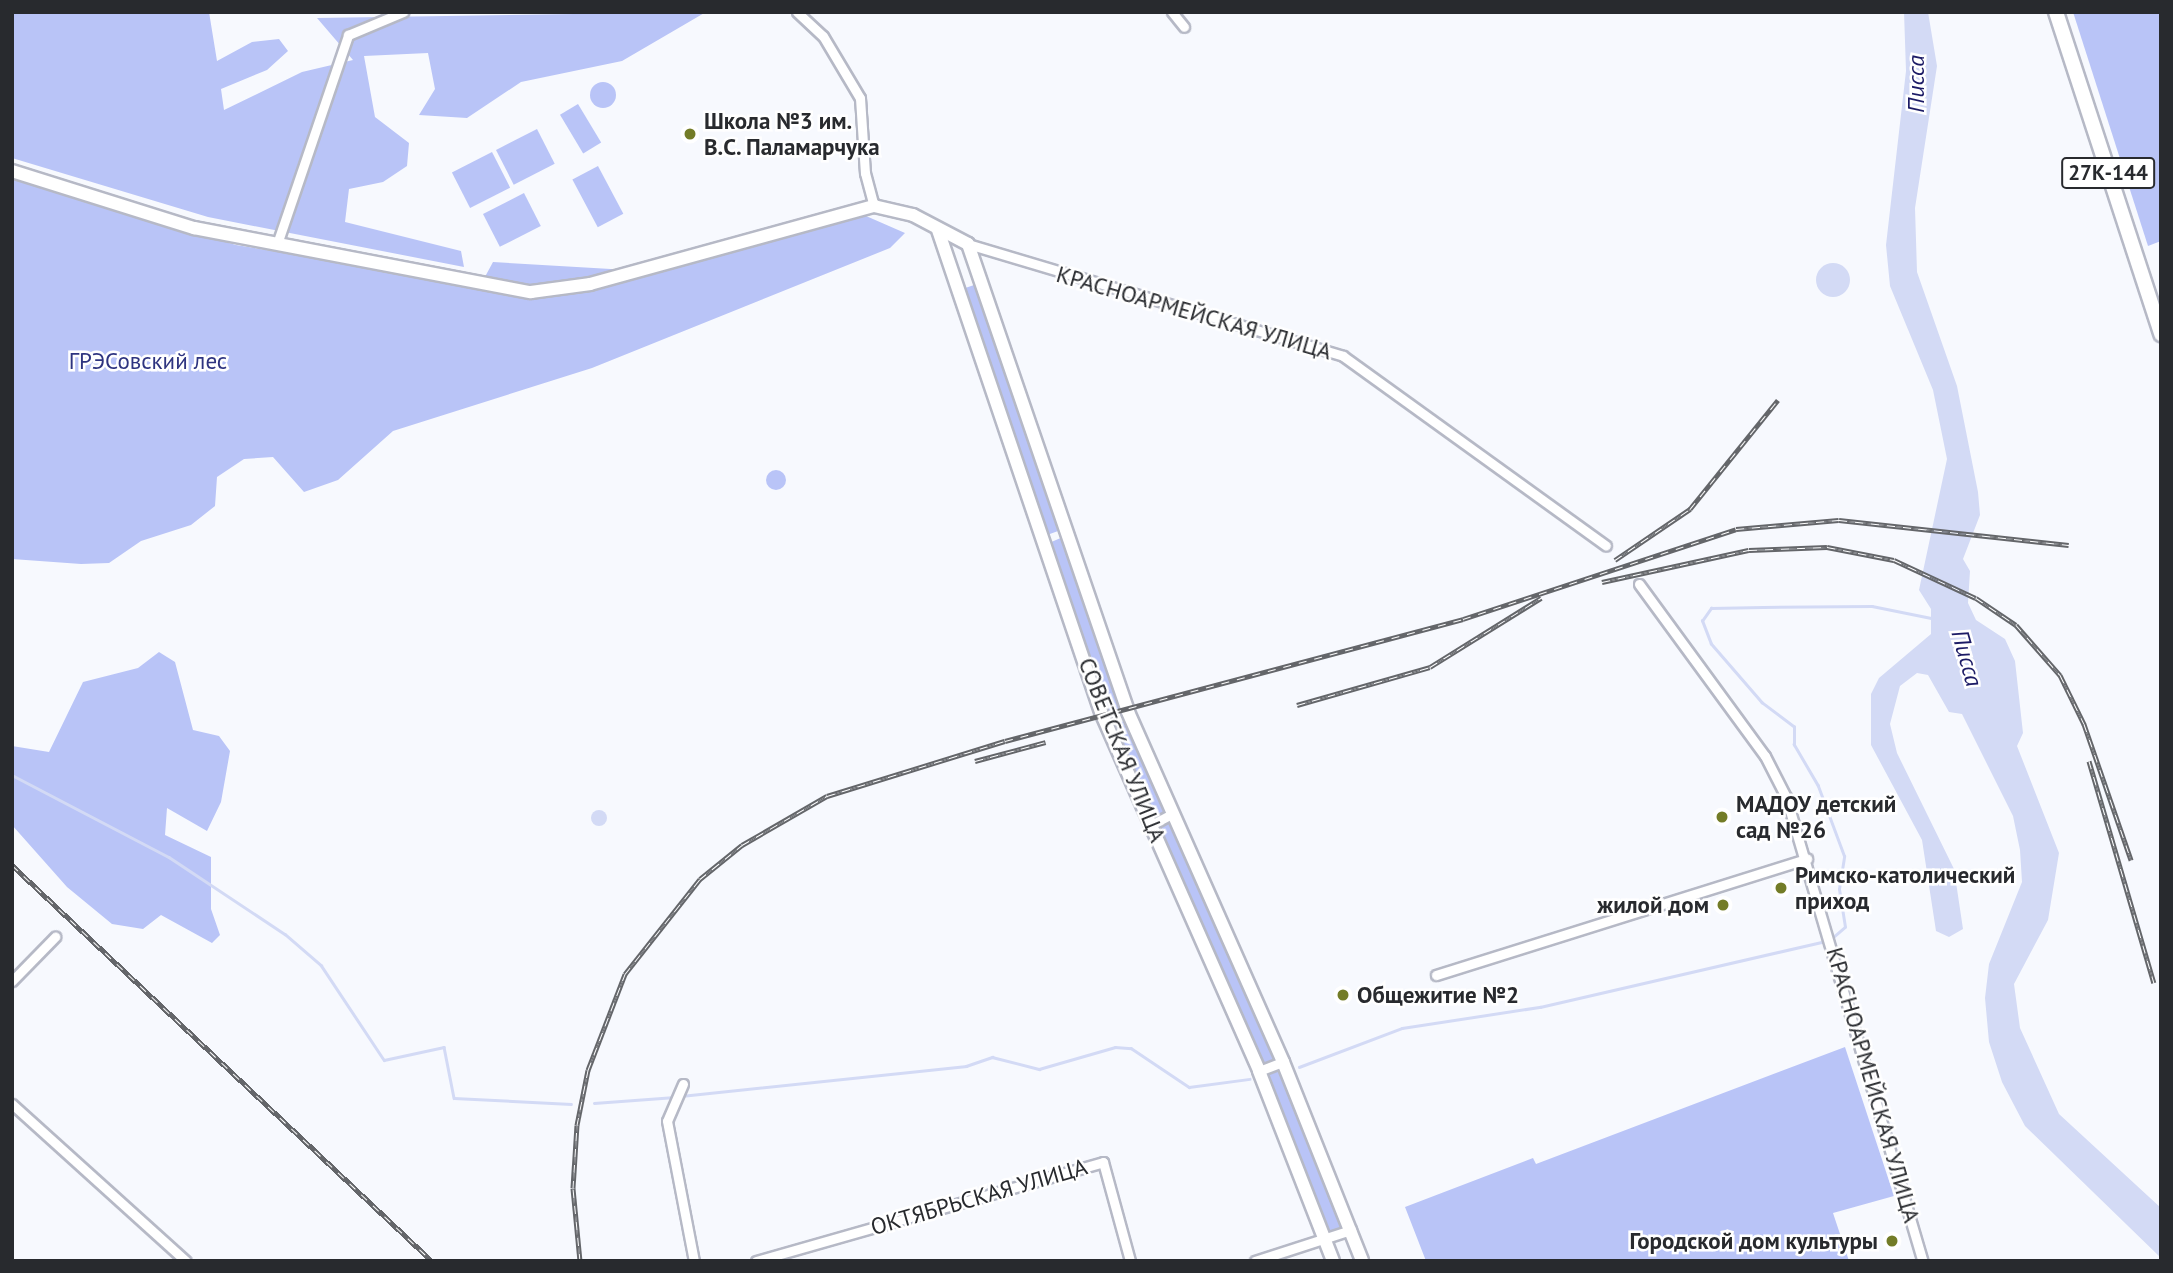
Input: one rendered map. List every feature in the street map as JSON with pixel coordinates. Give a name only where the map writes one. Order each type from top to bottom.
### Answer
[{"type":"main road","name":"27К-144","points":[[2056,12],[2161,334]]},
{"type":"main road","points":[[12,171],[194,228],[531,292],[590,284],[874,206]]},
{"type":"main road","name":"КРАСНОАРМЕЙСКАЯ УЛИЦА","points":[[874,206],[898,209],[968,244]]},
{"type":"main road","name":"СОВЕТСКАЯ УЛИЦА","points":[[938,230],[1101,712],[1259,1071],[1333,1261]]},
{"type":"main road","name":"СОВЕТСКАЯ УЛИЦА","points":[[968,244],[1122,694],[1172,814],[1283,1062],[1362,1261]]},
{"type":"street","points":[[277,244],[348,35],[403,12]]},
{"type":"street","points":[[797,12],[823,36],[860,98],[865,173],[874,206]]},
{"type":"street","points":[[1172,12],[1184,27]]},
{"type":"street","name":"КРАСНОАРМЕЙСКАЯ УЛИЦА","points":[[968,244],[1343,356],[1606,546]]},
{"type":"street","name":"КРАСНОАРМЕЙСКАЯ УЛИЦА","points":[[1639,584],[1775,771],[1807,859],[1923,1261]]},
{"type":"street","points":[[1151,825],[1172,814]]},
{"type":"street","points":[[1436,975],[1807,859]]},
{"type":"street","points":[[12,981],[55,937]]},
{"type":"street","points":[[1259,1071],[1283,1062]]},
{"type":"street","points":[[683,1084],[667,1121],[694,1261]]},
{"type":"street","points":[[12,1104],[186,1261]]},
{"type":"street","name":"ОКТЯБРЬСКАЯ УЛИЦА","points":[[757,1261],[1103,1162],[1130,1261]]},
{"type":"street","points":[[1255,1261],[1351,1230]]},
{"type":"green space","points":[[12,12],[209,12],[217,61],[252,42],[279,39],[288,51],[267,70],[221,89],[224,110],[302,72],[353,60],[317,18],[706,12],[622,61],[521,82],[467,118],[419,115],[435,89],[428,53],[364,56],[375,117],[409,143],[407,166],[383,182],[349,189],[345,222],[461,251],[464,267],[208,217],[12,158]]},
{"type":"green space","points":[[2073,12],[2161,12],[2161,241],[2148,246]]},
{"type":"green space","points":[[603,82],[612,86],[616,95],[612,104],[603,108],[594,104],[590,95],[594,86]]},
{"type":"green space","points":[[578,104],[601,143],[583,153],[560,115]]},
{"type":"green space","points":[[537,129],[555,164],[514,185],[496,150]]},
{"type":"green space","points":[[492,152],[510,188],[470,208],[452,172]]},
{"type":"green space","points":[[598,166],[623,214],[598,227],[572,180]]},
{"type":"green space","name":"ГРЭСовский лес","points":[[12,179],[236,245],[480,286],[493,262],[628,270],[850,209],[905,233],[890,248],[592,368],[393,431],[338,480],[304,492],[273,457],[244,459],[217,477],[215,506],[191,525],[141,541],[109,563],[81,564],[12,559]]},
{"type":"green space","points":[[524,193],[541,226],[500,247],[483,214]]},
{"type":"green space","points":[[977,284],[1062,530],[1048,534],[964,289]]},
{"type":"green space","points":[[776,470],[783,473],[786,480],[783,487],[776,490],[769,487],[766,480],[769,473]]},
{"type":"green space","points":[[1063,537],[1121,708],[1109,713],[1049,543]]},
{"type":"green space","points":[[159,652],[175,662],[193,730],[219,736],[230,751],[221,802],[207,831],[167,808],[165,835],[211,857],[211,909],[220,935],[212,943],[161,915],[143,929],[112,924],[67,887],[12,825],[12,746],[49,752],[83,682],[138,668]]},
{"type":"green space","points":[[1126,720],[1165,812],[1152,818],[1113,725]]},
{"type":"green space","points":[[1169,820],[1278,1061],[1262,1068],[1156,827]]},
{"type":"green space","points":[[1845,1047],[1894,1196],[1833,1213],[1849,1261],[1426,1261],[1405,1207],[1533,1158],[1536,1164]]},
{"type":"green space","points":[[1281,1067],[1343,1228],[1326,1234],[1264,1073]]},
{"type":"water","name":"Писса","points":[[1904,12],[1928,12],[1937,66],[1915,208],[1917,272],[1957,386],[1978,492],[1980,515],[1963,559],[1970,571],[1968,603],[1976,620],[2005,639],[2015,661],[2023,733],[2017,746],[2059,853],[2048,920],[2014,984],[2020,1028],[2059,1114],[2161,1208],[2161,1258],[2025,1126],[2002,1082],[1989,1042],[1985,998],[1989,964],[2022,882],[2020,850],[2013,816],[1962,714],[1949,712],[1928,675],[1917,673],[1900,686],[1890,724],[1897,753],[1954,869],[1963,929],[1949,937],[1936,931],[1922,840],[1871,745],[1871,694],[1879,678],[1931,634],[1931,609],[1919,590],[1947,459],[1933,390],[1890,286],[1886,245],[1906,71]]},
{"type":"water","points":[[1833,263],[1845,268],[1850,280],[1845,292],[1833,297],[1821,292],[1816,280],[1821,268]]},
{"type":"water","points":[[596,810],[602,810],[607,818],[605,824],[596,826],[591,821],[591,815]]},
{"type":"waterway","points":[[1831,939],[1845,927],[1839,889],[1844,856],[1818,786],[1794,745],[1794,727],[1762,703],[1711,644],[1702,621],[1711,608],[1763,607],[1872,606],[1931,618]]},
{"type":"waterway","points":[[12,775],[169,857],[285,934],[321,965],[384,1060],[444,1047],[454,1098],[571,1104]]},
{"type":"waterway","points":[[1299,1067],[1402,1028],[1540,1007],[1825,941]]},
{"type":"waterway","points":[[681,1096],[966,1066],[992,1057],[1039,1069],[1115,1047],[1131,1048],[1189,1087],[1249,1079]]},
{"type":"waterway","points":[[594,1103],[675,1097]]},
{"type":"railway","points":[[1615,560],[1690,509],[1778,400]]},
{"type":"railway","points":[[580,1261],[573,1188],[577,1125],[588,1070],[625,974],[700,879],[742,845],[827,796],[1005,741],[1463,619],[1736,529],[1839,520],[2069,545]]},
{"type":"railway","points":[[1602,582],[1749,550],[1827,547],[1894,560],[1976,598],[2016,625],[2060,675],[2084,724],[2131,860]]},
{"type":"railway","points":[[1297,705],[1430,667],[1541,598]]},
{"type":"railway","points":[[975,761],[1046,742]]},
{"type":"railway","points":[[2089,761],[2154,983]]},
{"type":"railway","points":[[12,865],[432,1261]]},
{"type":"place","name":"Школа №3 им. В.С. Паламарчука","points":[[690,134]]},
{"type":"place","name":"МАДОУ детский сад №26","points":[[1722,817]]},
{"type":"place","name":"Римско-католический приход","points":[[1781,888]]},
{"type":"place","name":"жилой дом","points":[[1723,905]]},
{"type":"place","name":"Общежитие №2","points":[[1343,995]]},
{"type":"place","name":"Городской дом культуры","points":[[1892,1241]]}]
